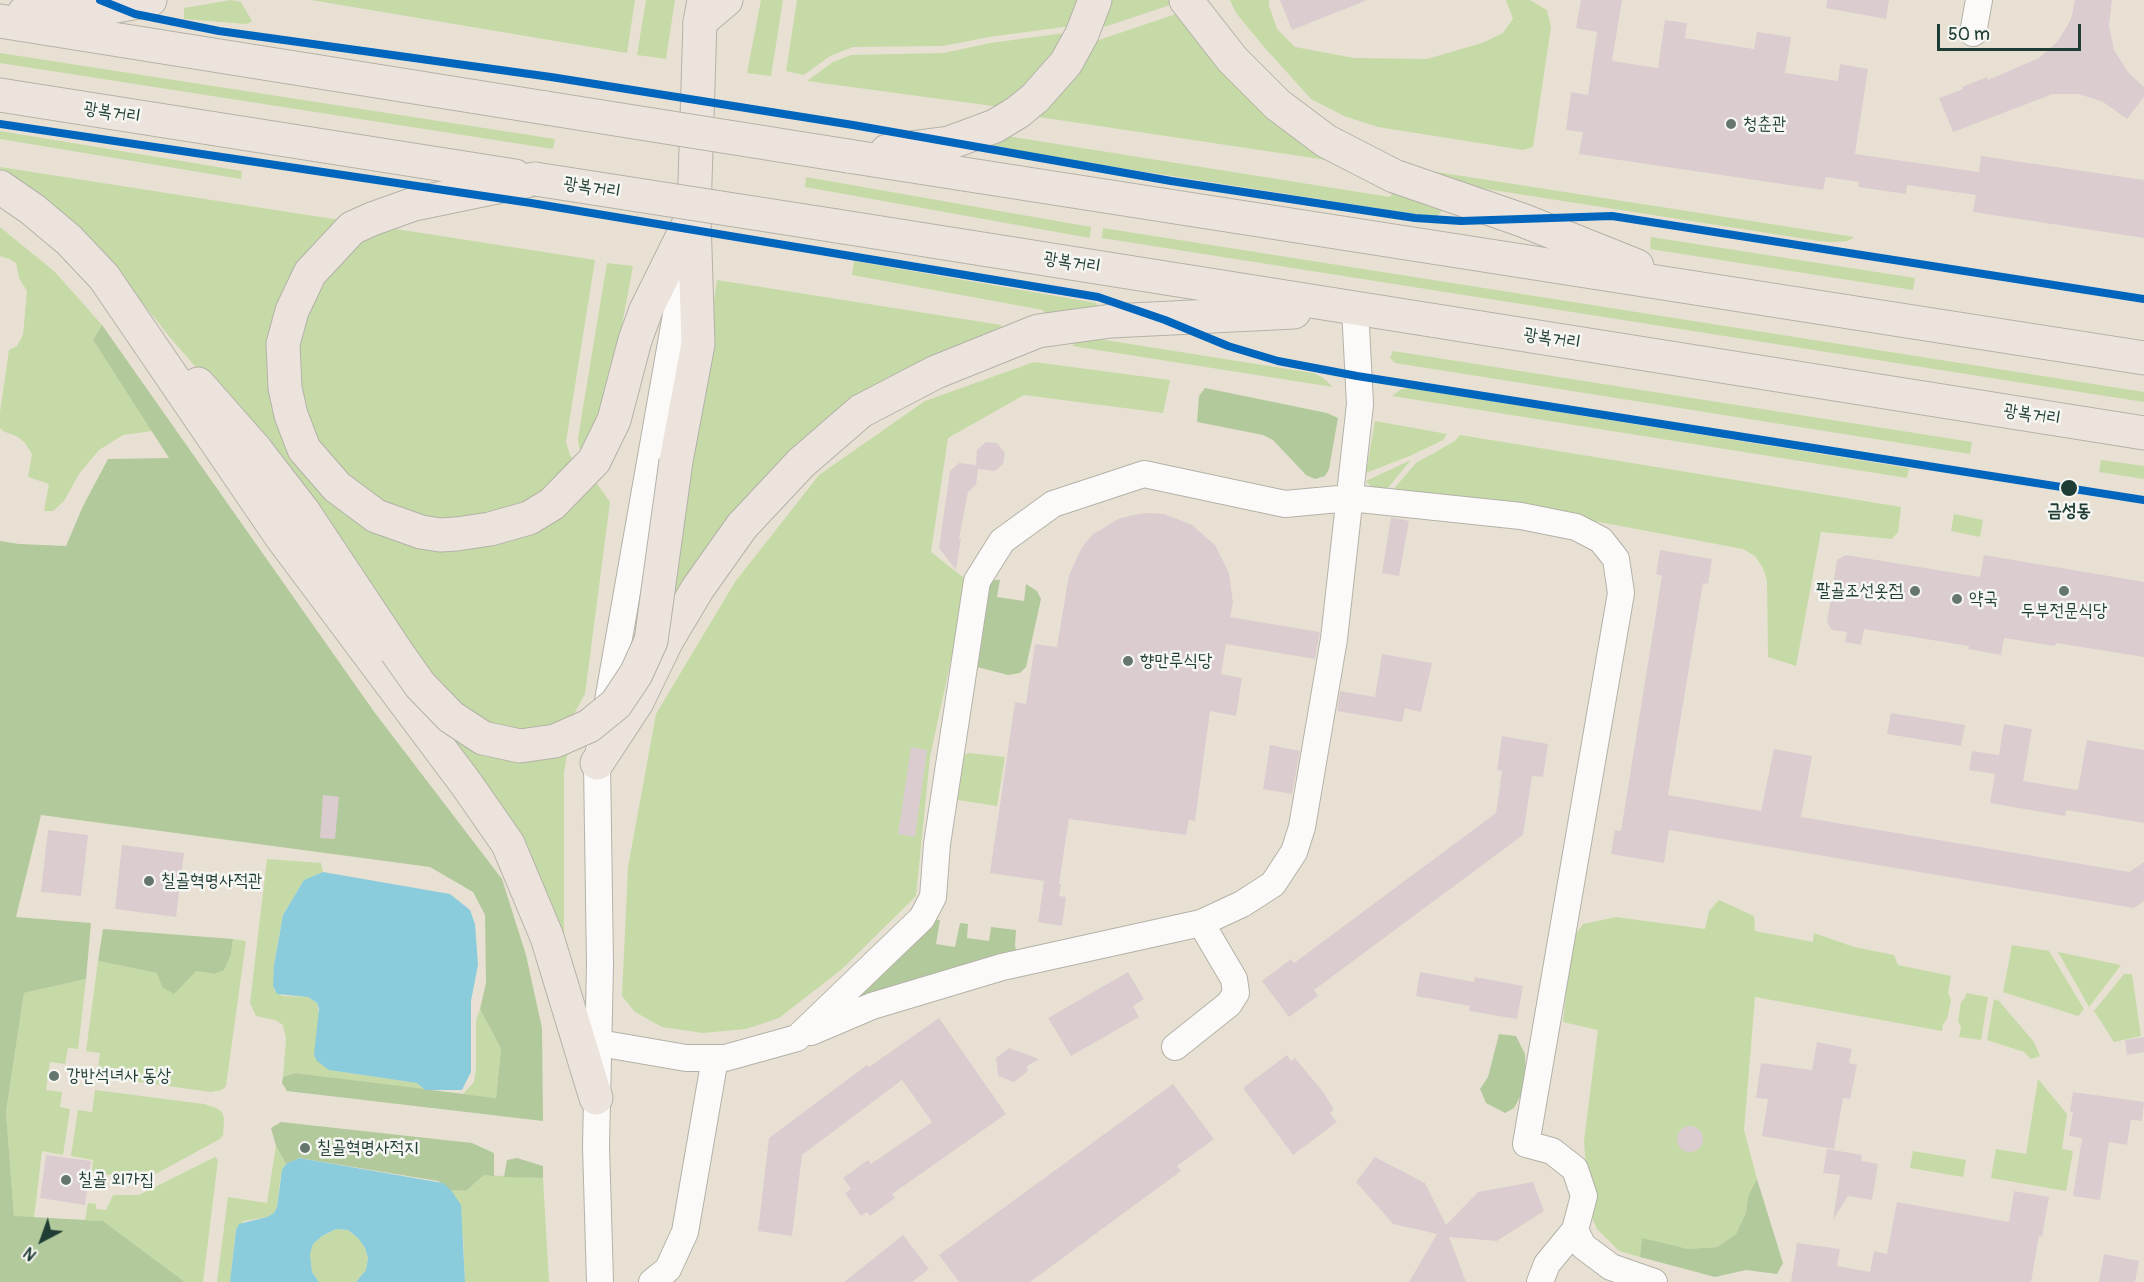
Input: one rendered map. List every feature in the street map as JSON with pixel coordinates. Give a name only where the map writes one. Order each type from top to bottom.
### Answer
[{"type":"main road","points":[[0,15],[116,6],[150,0]]},
{"type":"main road","points":[[138,327],[204,390],[256,450],[303,511],[420,685],[451,717],[483,738],[520,746],[555,741],[589,726],[616,704],[636,674],[651,641],[676,461],[698,344],[694,213],[701,7],[726,0]]},
{"type":"main road","points":[[848,156],[949,143],[995,126],[1008,118],[1035,98],[1066,63],[1082,34],[1095,0]]},
{"type":"main road","points":[[1186,0],[1232,59],[1278,105],[1326,141],[1394,176],[1522,220],[1689,287]]},
{"type":"main road","points":[[0,21],[2144,358]]},
{"type":"main road","name":"광복거리","points":[[0,95],[2144,433]]},
{"type":"main road","points":[[535,179],[414,204],[352,228],[310,273],[292,310],[283,344],[285,388],[291,415],[304,449],[337,487],[375,516],[421,532],[440,535],[457,534],[490,529],[529,518],[552,504],[594,461],[614,420],[635,340],[646,310],[694,213]]},
{"type":"main road","points":[[0,188],[32,209],[69,240],[104,277],[280,535],[467,785],[508,844],[547,937],[596,1098]]},
{"type":"main road","points":[[597,762],[637,702],[667,640],[698,588],[741,526],[801,463],[861,411],[936,372],[1038,331],[1111,321],[1355,308]]},
{"type":"street","points":[[1974,33],[1979,0]]},
{"type":"street","points":[[600,1282],[596,1098],[600,965],[597,762],[694,213]]},
{"type":"street","points":[[599,1043],[686,1058],[725,1058],[797,1038],[872,1006],[1002,967],[1201,923],[1242,904],[1273,885],[1294,852],[1302,827],[1334,639],[1359,404],[1355,308]]},
{"type":"street","points":[[797,1038],[922,918],[933,897],[937,844],[977,581],[1002,542],[1053,504],[1144,474],[1285,504],[1350,498],[1521,516],[1576,526],[1601,540],[1616,558],[1621,593],[1527,1144],[1552,1151],[1575,1169],[1584,1196],[1575,1230],[1547,1264],[1540,1282]]},
{"type":"street","points":[[1175,1047],[1230,1004],[1236,993],[1234,979],[1201,923]]},
{"type":"street","points":[[652,1282],[668,1269],[686,1232],[715,1058]]},
{"type":"street","points":[[1575,1230],[1583,1246],[1611,1267],[1654,1282]]},
{"type":"green space","points":[[231,0],[241,2],[252,21],[247,24],[184,19],[184,8]]},
{"type":"green space","points":[[311,0],[635,0],[627,53]]},
{"type":"green space","points":[[646,0],[675,0],[666,59],[637,55]]},
{"type":"green space","points":[[761,0],[783,0],[771,76],[747,73]]},
{"type":"green space","points":[[797,0],[1079,0],[1071,26],[943,46],[853,47],[830,56],[804,75],[786,71]]},
{"type":"green space","points":[[1102,0],[1174,0],[1176,3],[1098,29]]},
{"type":"green space","points":[[1230,0],[1269,0],[1277,29],[1295,47],[1354,58],[1427,59],[1482,43],[1503,33],[1513,19],[1506,0],[1530,0],[1547,10],[1551,27],[1533,147],[1523,150],[1378,127],[1344,116],[1311,99],[1236,13]]},
{"type":"green space","points":[[1182,12],[1340,162],[1032,116],[1096,41]]},
{"type":"green space","points":[[1070,34],[1021,94],[1000,107],[807,81],[833,62],[851,55],[944,53],[990,43]]},
{"type":"green space","points":[[0,53],[555,139],[553,149],[0,63]]},
{"type":"green space","points":[[0,131],[242,171],[241,179],[0,139]]},
{"type":"green space","points":[[994,134],[1390,197],[1395,188],[1441,208],[1441,212],[1437,216],[1428,216],[993,148]]},
{"type":"green space","points":[[0,167],[346,221],[291,278],[293,446],[429,543],[593,478],[610,502],[585,694],[575,712],[564,772],[564,940],[262,443],[173,341],[120,275],[0,176]]},
{"type":"green space","points":[[1430,171],[1854,237],[1848,241],[1819,241],[1480,188]]},
{"type":"green space","points":[[806,177],[1091,227],[1090,238],[805,187]]},
{"type":"green space","points":[[0,227],[55,272],[102,325],[93,340],[152,431],[123,435],[99,450],[79,474],[64,501],[53,511],[44,511],[49,484],[28,477],[32,454],[25,443],[0,428],[0,412],[9,350],[17,346],[23,335],[27,291],[19,278],[16,263],[0,256]]},
{"type":"green space","points":[[383,227],[595,260],[566,442],[570,455],[576,463],[545,494],[492,519],[454,523],[380,507],[315,446],[294,383],[303,318],[317,281],[340,255]]},
{"type":"green space","points":[[1103,228],[2144,392],[2144,402],[1102,238]]},
{"type":"green space","points":[[1651,237],[1915,278],[1913,290],[1650,249]]},
{"type":"green space","points":[[854,261],[1096,303],[1100,310],[1048,323],[1043,310],[852,275]]},
{"type":"green space","points":[[607,263],[633,266],[606,410],[583,454],[578,438]]},
{"type":"green space","points":[[717,280],[1001,325],[1001,334],[901,377],[665,633]]},
{"type":"green space","points":[[102,325],[375,713],[502,879],[526,955],[542,1028],[543,1121],[287,1091],[282,1083],[283,1077],[295,1073],[496,1098],[501,1049],[480,1009],[486,983],[485,915],[473,892],[430,867],[41,815],[16,917],[91,923],[86,979],[24,993],[6,1112],[14,1216],[103,1221],[185,1282],[0,1282],[0,541],[66,546],[83,506],[108,459],[169,458],[93,340]]},
{"type":"green space","points":[[1092,338],[1313,373],[1322,377],[1333,387],[1072,346],[1076,342]]},
{"type":"green space","points":[[1393,351],[1972,442],[1970,454],[1395,363],[1390,358]]},
{"type":"green space","points":[[1034,362],[1170,380],[1163,413],[1024,395],[948,438],[931,552],[968,581],[930,757],[916,896],[842,969],[779,1018],[746,1029],[703,1033],[662,1027],[635,1012],[622,996],[628,867],[656,714],[735,582],[819,475],[925,401]]},
{"type":"green space","points":[[1205,388],[1327,413],[1338,418],[1329,469],[1325,476],[1315,479],[1306,475],[1273,440],[1263,435],[1197,422],[1199,396]]},
{"type":"green space","points":[[1408,388],[1909,468],[1907,478],[1392,396]]},
{"type":"green space","points":[[1375,421],[1447,434],[1443,440],[1412,455],[1366,473]]},
{"type":"green space","points":[[1460,435],[1901,507],[1898,532],[1892,539],[1821,532],[1796,666],[1768,657],[1767,581],[1763,568],[1755,556],[1743,549],[1567,516],[1391,492],[1416,463],[1455,441]]},
{"type":"green space","points":[[1411,460],[1386,490],[1372,488],[1366,481]]},
{"type":"green space","points":[[2101,460],[2144,466],[2144,479],[2099,472]]},
{"type":"green space","points":[[1954,514],[1983,520],[1980,537],[1951,531]]},
{"type":"green space","points":[[994,580],[1000,580],[997,597],[1024,601],[1026,584],[1037,591],[1041,599],[1026,667],[1020,673],[1008,675],[977,667],[972,660],[986,587]]},
{"type":"green space","points":[[969,753],[1005,757],[997,806],[951,799],[962,756]]},
{"type":"green space","points":[[267,859],[321,863],[323,872],[304,880],[283,915],[274,965],[274,990],[282,996],[308,997],[317,1003],[329,1070],[417,1083],[425,1090],[295,1073],[283,1077],[286,1039],[283,1025],[275,1020],[256,1016],[250,1003]]},
{"type":"green space","points":[[1719,900],[1754,916],[1755,931],[1813,942],[1814,933],[1854,947],[1894,955],[1898,965],[1951,976],[1948,993],[1951,1000],[1947,1019],[1942,1031],[1755,997],[1744,1130],[1757,1179],[1748,1196],[1746,1212],[1736,1234],[1717,1247],[1688,1249],[1642,1239],[1640,1257],[1619,1251],[1597,1229],[1589,1211],[1584,1141],[1598,1030],[1563,1022],[1572,939],[1583,924],[1616,917],[1705,929],[1709,911]]},
{"type":"green space","points":[[931,919],[940,920],[936,944],[955,947],[960,923],[968,924],[967,938],[989,941],[991,927],[1016,930],[1015,946],[1018,956],[867,999],[858,994]]},
{"type":"green space","points":[[103,929],[233,939],[231,954],[224,970],[214,974],[196,971],[174,994],[162,987],[157,973],[98,961]]},
{"type":"green space","points":[[233,939],[246,941],[226,1086],[222,1090],[211,1092],[97,1076],[100,1053],[86,1051],[98,961],[157,973],[162,987],[196,971],[214,974],[231,954]]},
{"type":"green space","points":[[2012,945],[2049,951],[2084,1009],[2078,1016],[2003,992]]},
{"type":"green space","points":[[2058,952],[2121,965],[2089,1007]]},
{"type":"green space","points":[[2124,974],[2132,974],[2141,1036],[2114,1042],[2094,1011]]},
{"type":"green space","points":[[86,979],[78,1049],[68,1048],[65,1064],[50,1062],[46,1090],[62,1092],[60,1107],[70,1109],[63,1155],[42,1151],[34,1218],[14,1217],[6,1112],[24,993]]},
{"type":"green space","points":[[1966,993],[1988,997],[1981,1040],[1959,1037],[1961,1028],[1958,1021],[1961,1002]]},
{"type":"green space","points":[[1994,999],[1999,1001],[2034,1042],[2040,1056],[2031,1059],[2024,1052],[1987,1040]]},
{"type":"green space","points":[[480,1009],[501,1049],[496,1098],[463,1094],[474,1082],[476,1021]]},
{"type":"green space","points":[[1499,1034],[1516,1036],[1525,1054],[1526,1081],[1522,1093],[1514,1108],[1505,1113],[1486,1103],[1480,1089],[1488,1077]]},
{"type":"green space","points":[[2038,1079],[2067,1114],[2062,1149],[2073,1151],[2066,1191],[1991,1178],[1996,1149],[2026,1154]]},
{"type":"green space","points":[[95,1090],[204,1104],[216,1108],[222,1112],[224,1118],[223,1135],[220,1139],[137,1184],[111,1180],[111,1175],[92,1172],[93,1160],[71,1156],[78,1110],[92,1112]]},
{"type":"green space","points":[[281,1122],[472,1143],[494,1153],[494,1176],[484,1175],[466,1191],[451,1190],[438,1181],[299,1158],[286,1164],[276,1146],[271,1128]]},
{"type":"green space","points":[[276,1146],[286,1164],[280,1180],[277,1207],[274,1213],[267,1217],[244,1221],[236,1230],[230,1282],[217,1282],[228,1197],[267,1203]]},
{"type":"green space","points":[[1913,1151],[1966,1160],[1963,1177],[1910,1168]]},
{"type":"green space","points":[[215,1157],[218,1160],[203,1282],[185,1282],[103,1221],[85,1220],[88,1203],[96,1204],[96,1209],[106,1210],[113,1195],[139,1195]]},
{"type":"green space","points":[[517,1158],[543,1166],[543,1178],[504,1177],[507,1160]]},
{"type":"green space","points":[[484,1175],[543,1178],[549,1282],[465,1282],[463,1236],[451,1190],[466,1191]]},
{"type":"green space","points":[[1757,1179],[1783,1263],[1777,1274],[1746,1270],[1715,1277],[1640,1257],[1642,1238],[1688,1249],[1717,1247],[1736,1234],[1746,1212],[1748,1196]]},
{"type":"green space","points":[[336,1229],[348,1230],[365,1248],[368,1258],[366,1270],[356,1282],[319,1282],[312,1272],[310,1254],[313,1244]]},
{"type":"water","points":[[323,872],[450,894],[470,910],[475,924],[478,965],[471,1001],[471,1072],[462,1090],[425,1090],[417,1083],[329,1070],[317,1061],[314,1055],[319,1009],[317,1003],[308,997],[277,994],[273,986],[274,965],[283,915],[304,880]]},
{"type":"water","points":[[299,1158],[443,1183],[461,1205],[465,1282],[356,1282],[366,1270],[368,1258],[365,1248],[348,1230],[336,1229],[313,1244],[310,1254],[312,1272],[319,1282],[230,1282],[236,1230],[239,1224],[274,1213],[277,1207],[282,1170],[286,1164]]},
{"type":"building","points":[[1280,0],[1365,0],[1365,1],[1292,30]]},
{"type":"building","points":[[1581,0],[1622,0],[1612,61],[1658,68],[1665,20],[1687,23],[1685,38],[1754,49],[1757,32],[1791,37],[1785,73],[1838,81],[1840,64],[1868,69],[1855,154],[1979,172],[1981,156],[2144,180],[2144,238],[1973,212],[1976,195],[1907,185],[1906,194],[1858,187],[1859,182],[1826,177],[1823,190],[1579,154],[1583,132],[1566,130],[1571,92],[1588,95],[1597,32],[1576,28]]},
{"type":"building","points":[[1827,0],[1889,0],[1886,19],[1826,8]]},
{"type":"building","points":[[2075,0],[2112,0],[2109,25],[2114,50],[2128,72],[2144,87],[2144,97],[2127,119],[2103,102],[2079,94],[2053,94],[1953,132],[1939,98],[2039,58],[2058,41],[2071,19]]},
{"type":"building","points":[[986,442],[997,443],[1005,453],[1003,464],[995,471],[978,469],[976,485],[968,492],[956,570],[939,548],[950,471],[959,463],[976,465],[977,450]]},
{"type":"building","name":"향만루식당","points":[[1148,513],[1164,514],[1192,525],[1215,545],[1229,573],[1233,603],[1230,617],[1320,632],[1315,659],[1226,644],[1221,674],[1242,678],[1236,716],[1210,711],[1195,821],[1189,820],[1186,835],[1069,819],[1059,884],[1061,884],[1059,896],[1066,897],[1062,926],[1038,922],[1044,881],[990,873],[1015,702],[1026,704],[1035,644],[1057,647],[1069,575],[1082,547],[1092,535],[1118,519]]},
{"type":"building","points":[[1391,517],[1409,521],[1399,576],[1382,573]]},
{"type":"building","points":[[1660,550],[1712,559],[1708,584],[1703,583],[1668,795],[1761,811],[1774,749],[1812,756],[1801,817],[2129,872],[2144,862],[2144,901],[2134,908],[1669,830],[1664,863],[1611,854],[1615,830],[1621,831],[1662,576],[1656,574]]},
{"type":"building","points":[[1846,555],[1980,577],[1984,555],[2144,582],[2144,657],[2056,643],[2055,646],[2004,638],[2001,655],[1968,649],[1969,646],[1864,629],[1861,645],[1845,642],[1847,632],[1832,630],[1827,622],[1837,560]]},
{"type":"building","points":[[1382,654],[1432,663],[1421,712],[1405,708],[1402,722],[1337,711],[1340,691],[1375,697]]},
{"type":"building","points":[[1891,713],[1965,725],[1961,746],[1887,734]]},
{"type":"building","points":[[2004,724],[2032,729],[2023,781],[2078,790],[2087,740],[2144,750],[2144,823],[2066,810],[2065,816],[1990,803],[1995,774],[1969,770],[1972,751],[1999,755]]},
{"type":"building","points":[[1502,736],[1548,744],[1543,777],[1532,776],[1523,835],[1314,990],[1318,996],[1289,1017],[1262,981],[1291,959],[1294,963],[1496,813],[1502,771],[1497,770]]},
{"type":"building","points":[[1270,745],[1300,751],[1292,794],[1263,789]]},
{"type":"building","points":[[911,747],[927,750],[915,837],[898,834]]},
{"type":"building","points":[[323,795],[339,797],[335,839],[320,838]]},
{"type":"building","points":[[48,830],[88,835],[81,896],[41,892]]},
{"type":"building","name":"칠골혁명사적관","points":[[122,845],[184,853],[176,917],[115,909]]},
{"type":"building","points":[[1128,972],[1144,999],[1133,1006],[1139,1017],[1071,1056],[1048,1018]]},
{"type":"building","points":[[1420,972],[1474,982],[1475,977],[1523,986],[1517,1019],[1469,1011],[1470,1006],[1416,996]]},
{"type":"building","points":[[939,1018],[1006,1114],[892,1194],[895,1198],[870,1216],[867,1212],[861,1216],[845,1193],[851,1189],[843,1178],[868,1160],[871,1164],[932,1122],[902,1080],[802,1155],[792,1236],[758,1231],[769,1138],[867,1065],[869,1067]]},
{"type":"building","points":[[2144,1037],[2144,1052],[2127,1055],[2125,1040]]},
{"type":"building","points":[[1817,1042],[1852,1049],[1849,1063],[1857,1065],[1850,1099],[1843,1098],[1834,1149],[1762,1136],[1768,1099],[1756,1098],[1761,1063],[1812,1070]]},
{"type":"building","points":[[1009,1048],[1039,1059],[1027,1066],[1028,1071],[1014,1082],[998,1076],[996,1058]]},
{"type":"building","points":[[1287,1055],[1291,1061],[1295,1058],[1324,1093],[1334,1110],[1330,1113],[1337,1122],[1293,1155],[1243,1088]]},
{"type":"building","points":[[1173,1084],[1214,1139],[1177,1166],[1181,1171],[1030,1282],[959,1282],[939,1255]]},
{"type":"building","points":[[2073,1092],[2144,1102],[2142,1121],[2131,1120],[2127,1145],[2109,1142],[2100,1200],[2073,1196],[2082,1138],[2069,1136],[2073,1112],[2070,1112]]},
{"type":"building","points":[[1690,1126],[1699,1130],[1703,1139],[1699,1148],[1690,1152],[1681,1148],[1677,1139],[1681,1130]]},
{"type":"building","points":[[1827,1149],[1862,1155],[1861,1161],[1878,1164],[1872,1200],[1848,1196],[1833,1220],[1840,1175],[1823,1173]]},
{"type":"building","name":"칠골 외가집","points":[[46,1155],[91,1161],[85,1205],[40,1198]]},
{"type":"building","points":[[1375,1157],[1425,1183],[1446,1225],[1478,1192],[1533,1182],[1544,1211],[1497,1241],[1449,1237],[1466,1282],[1409,1282],[1437,1234],[1393,1224],[1356,1182]]},
{"type":"building","points":[[2014,1191],[2049,1197],[2031,1282],[1791,1282],[1797,1243],[1840,1249],[1837,1266],[1870,1272],[1874,1251],[1887,1254],[1897,1202],[2009,1222]]},
{"type":"building","points":[[903,1235],[929,1269],[912,1282],[844,1282]]},
{"type":"building","points":[[2104,1254],[2139,1261],[2135,1282],[2099,1282]]},
{"type":"transit line","points":[[100,0],[135,14],[219,31],[551,77],[853,125],[1171,181],[1415,218],[1461,221],[1612,216],[2144,299]]},
{"type":"transit line","points":[[0,124],[531,203],[1098,297],[1165,320],[1228,346],[1278,361],[1357,376],[2144,500]]},
{"type":"place","name":"청춘관","points":[[1731,124]]},
{"type":"place","name":"금성동","points":[[2069,488]]},
{"type":"place","name":"팔골조선옷점","points":[[1915,591]]},
{"type":"place","name":"두부전문식당","points":[[2064,591]]},
{"type":"place","name":"약국","points":[[1957,599]]},
{"type":"place","name":"향만루식당","points":[[1128,661]]},
{"type":"place","name":"칠골혁명사적관","points":[[149,881]]},
{"type":"place","name":"강반석녀사 동상","points":[[54,1076]]},
{"type":"place","name":"칠골혁명사적지","points":[[305,1148]]},
{"type":"place","name":"칠골 외가집","points":[[66,1180]]}]
